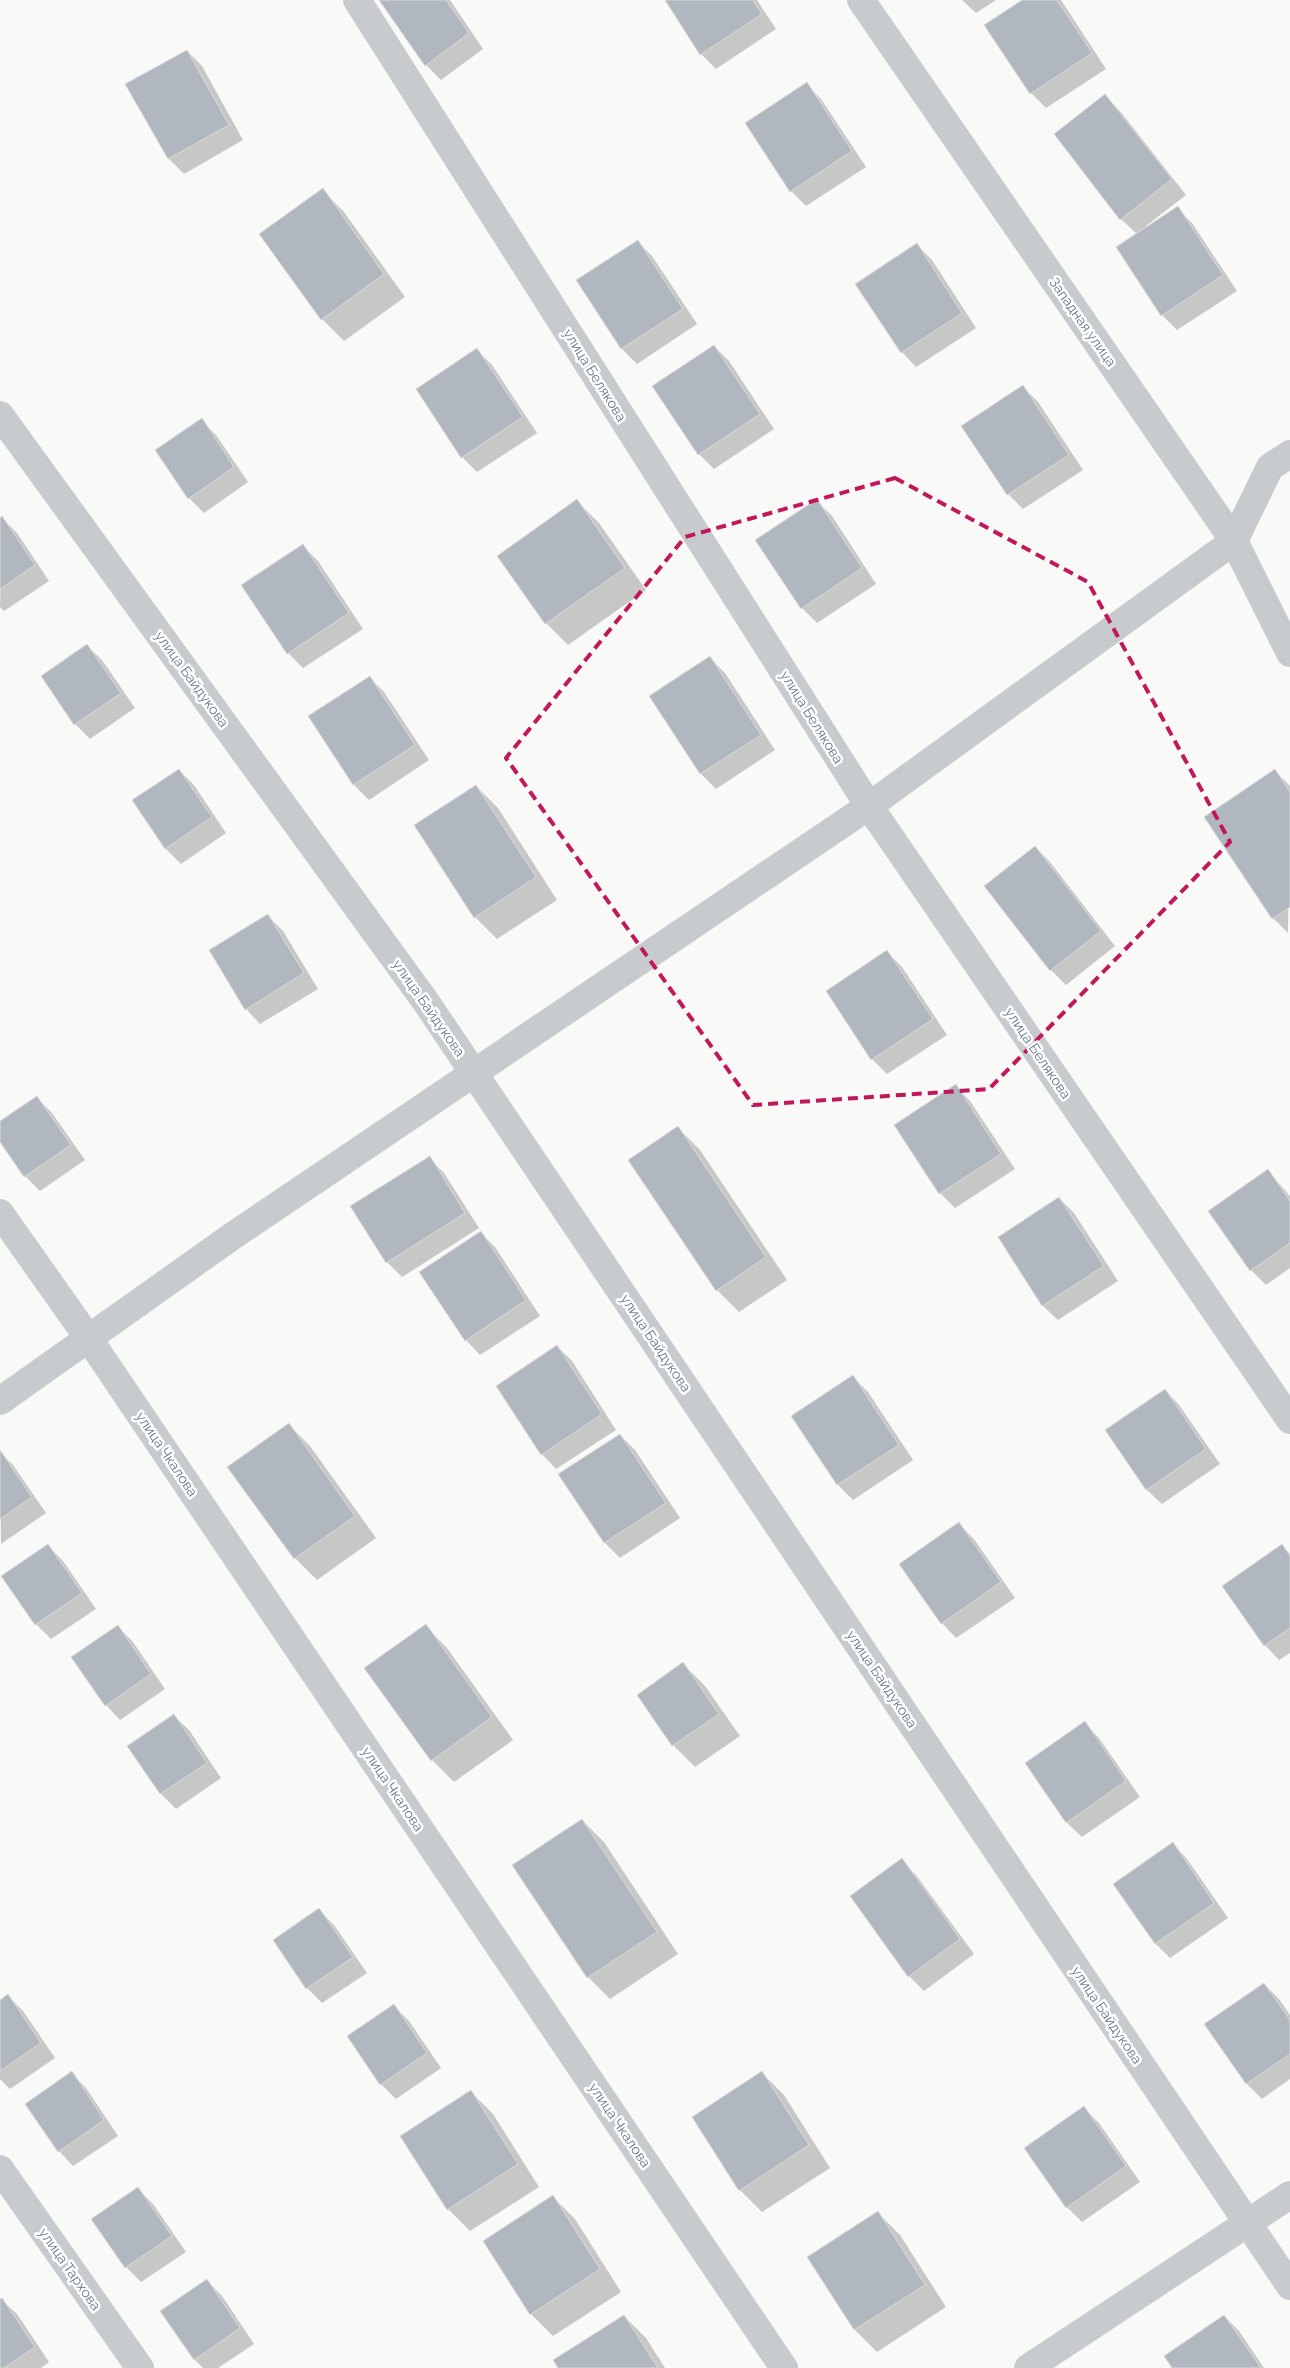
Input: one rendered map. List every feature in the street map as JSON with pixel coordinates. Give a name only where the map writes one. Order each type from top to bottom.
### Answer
[{"type":"street","name":"улица Белякова","points":[[356,0],[869,806],[1290,1420]]},
{"type":"street","name":"Западная улица","points":[[861,0],[1234,541],[1290,653]]},
{"type":"street","name":"улица Байдукова","points":[[0,415],[420,994],[1290,2286]]},
{"type":"street","points":[[0,1402],[234,1235],[869,806],[1234,541],[1270,467],[1290,454]]},
{"type":"street","name":"улица Чкалова","points":[[0,1213],[89,1338],[784,2368]]},
{"type":"street","name":"улица Тархова","points":[[0,2169],[140,2368]]},
{"type":"street","points":[[1028,2368],[1290,2195]]},
{"type":"highlighted area","points":[[895,478],[1088,582],[1230,842],[989,1089],[753,1105],[506,758],[685,537]]},
{"type":"building","points":[[379,0],[446,0],[469,33],[425,66]]},
{"type":"building","points":[[665,0],[753,0],[762,14],[700,55]]},
{"type":"building","points":[[1022,0],[1057,0],[1092,53],[1030,94],[984,25]]},
{"type":"building","points":[[187,50],[229,125],[168,159],[125,84]]},
{"type":"building","points":[[807,82],[852,151],[790,192],[745,123]]},
{"type":"building","points":[[1105,94],[1172,179],[1120,220],[1054,134]]},
{"type":"building","points":[[323,188],[384,274],[321,320],[259,234]]},
{"type":"building","points":[[1178,206],[1223,275],[1161,316],[1116,247]]},
{"type":"building","points":[[638,240],[683,309],[621,349],[576,280]]},
{"type":"building","points":[[917,243],[962,313],[901,353],[855,284]]},
{"type":"building","points":[[714,345],[760,414],[698,455],[652,386]]},
{"type":"building","points":[[477,348],[523,417],[461,458],[416,389]]},
{"type":"building","points":[[1023,385],[1069,455],[1007,495],[961,426]]},
{"type":"building","points":[[202,418],[234,467],[188,499],[155,450]]},
{"type":"building","points":[[577,499],[625,568],[545,624],[497,556]]},
{"type":"building","points":[[817,499],[862,568],[801,609],[755,540]]},
{"type":"building","points":[[2,516],[35,565],[0,589],[0,518]]},
{"type":"building","points":[[303,544],[349,613],[287,654],[241,585]]},
{"type":"building","points":[[87,644],[121,693],[74,725],[41,676]]},
{"type":"building","points":[[710,656],[761,735],[700,774],[649,696]]},
{"type":"building","points":[[370,676],[415,745],[353,785],[308,716]]},
{"type":"building","points":[[179,769],[212,817],[165,849],[132,800]]},
{"type":"building","points":[[1275,769],[1290,792],[1290,907],[1272,919],[1204,817]]},
{"type":"building","points":[[476,785],[536,877],[474,918],[414,825]]},
{"type":"building","points":[[1035,846],[1101,931],[1050,971],[984,886]]},
{"type":"building","points":[[268,914],[304,973],[245,1010],[209,950]]},
{"type":"building","points":[[887,950],[933,1019],[871,1060],[826,991]]},
{"type":"building","points":[[956,1084],[1001,1154],[939,1194],[894,1125]]},
{"type":"building","points":[[37,1096],[71,1145],[24,1177],[0,1142],[0,1121]]},
{"type":"building","points":[[678,1126],[766,1257],[716,1291],[628,1160]]},
{"type":"building","points":[[430,1156],[465,1213],[386,1263],[350,1206]]},
{"type":"building","points":[[1268,1169],[1290,1201],[1290,1243],[1250,1271],[1208,1211]]},
{"type":"building","points":[[1059,1197],[1104,1266],[1042,1306],[998,1237]]},
{"type":"building","points":[[481,1231],[526,1300],[465,1341],[419,1272]]},
{"type":"building","points":[[557,1345],[602,1414],[541,1455],[496,1386]]},
{"type":"building","points":[[853,1375],[899,1445],[837,1485],[791,1416]]},
{"type":"building","points":[[1165,1389],[1206,1449],[1146,1490],[1105,1430]]},
{"type":"building","points":[[289,1423],[355,1516],[294,1559],[227,1467]]},
{"type":"building","points":[[620,1434],[666,1503],[604,1543],[558,1474]]},
{"type":"building","points":[[0,1450],[32,1497],[0,1519]]},
{"type":"building","points":[[959,1522],[1001,1582],[941,1624],[899,1564]]},
{"type":"building","points":[[48,1544],[82,1593],[35,1625],[1,1576]]},
{"type":"building","points":[[1282,1544],[1290,1556],[1290,1628],[1264,1646],[1222,1586]]},
{"type":"building","points":[[426,1624],[492,1717],[431,1761],[364,1668]]},
{"type":"building","points":[[118,1625],[151,1674],[105,1706],[71,1657]]},
{"type":"building","points":[[683,1662],[719,1714],[672,1746],[637,1695]]},
{"type":"building","points":[[174,1714],[207,1763],[160,1794],[127,1746]]},
{"type":"building","points":[[1085,1721],[1126,1781],[1066,1823],[1025,1763]]},
{"type":"building","points":[[582,1819],[657,1932],[587,1978],[512,1865]]},
{"type":"building","points":[[1173,1842],[1214,1903],[1155,1944],[1113,1884]]},
{"type":"building","points":[[902,1858],[960,1939],[908,1977],[850,1896]]},
{"type":"building","points":[[319,1908],[353,1957],[306,1989],[273,1940]]},
{"type":"building","points":[[1264,1983],[1290,2020],[1290,2054],[1246,2084],[1204,2024]]},
{"type":"building","points":[[8,1994],[41,2043],[0,2071],[0,2000]]},
{"type":"building","points":[[394,2004],[427,2053],[380,2085],[347,2036]]},
{"type":"building","points":[[72,2071],[104,2120],[58,2152],[25,2104]]},
{"type":"building","points":[[762,2071],[809,2145],[739,2191],[692,2117]]},
{"type":"building","points":[[471,2090],[518,2164],[447,2210],[400,2136]]},
{"type":"building","points":[[1084,2106],[1126,2166],[1066,2208],[1024,2148]]},
{"type":"building","points":[[138,2187],[172,2236],[125,2268],[91,2219]]},
{"type":"building","points":[[553,2195],[600,2269],[530,2315],[483,2241]]},
{"type":"building","points":[[878,2211],[925,2285],[854,2330],[807,2257]]},
{"type":"building","points":[[207,2279],[240,2328],[194,2360],[160,2311]]},
{"type":"building","points":[[2,2298],[35,2347],[4,2368],[0,2368],[0,2299]]},
{"type":"building","points":[[624,2315],[658,2368],[558,2368],[553,2360]]},
{"type":"building","points":[[1224,2315],[1261,2368],[1172,2368],[1164,2356]]}]
